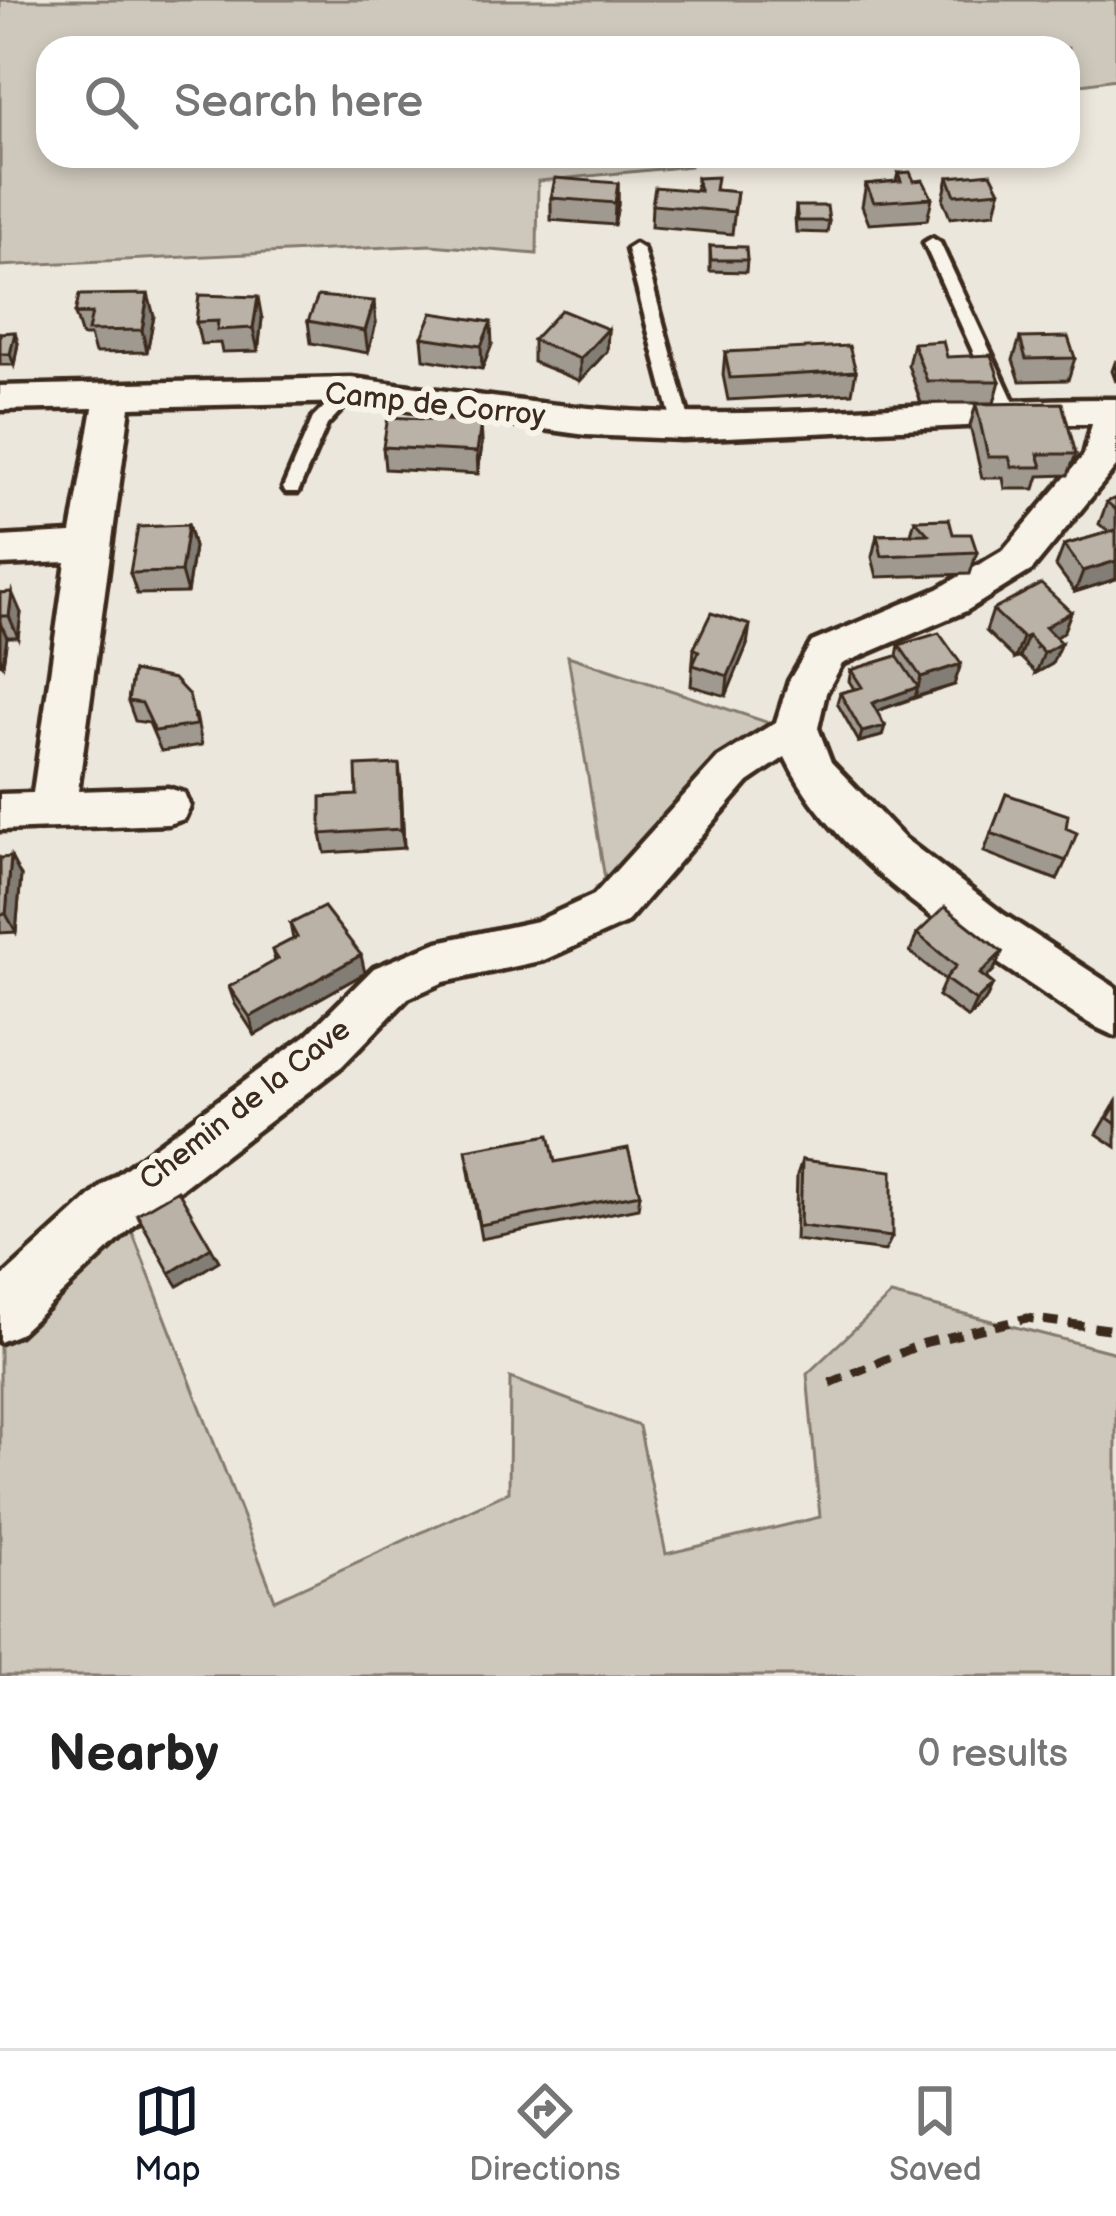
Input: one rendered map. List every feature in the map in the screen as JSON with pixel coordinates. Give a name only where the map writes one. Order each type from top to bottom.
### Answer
[{"type":"street","name":"Camp de Corroy","points":[[0,398],[350,390],[586,422],[682,427],[1010,411],[1115,412]]},
{"type":"street","points":[[53,810],[114,394]]},
{"type":"street","points":[[1115,412],[1102,460],[1018,560],[952,599],[827,653],[814,668],[796,732],[809,767],[838,806],[962,910],[1116,1014]]},
{"type":"street","points":[[0,551],[88,547]]},
{"type":"street","name":"Chemin de la Cave","points":[[0,1315],[121,1203],[325,1050],[391,982],[438,963],[544,940],[610,909],[733,770],[796,732]]},
{"type":"street","points":[[0,812],[168,806]]},
{"type":"lane","points":[[932,243],[1010,411]]},
{"type":"lane","points":[[635,250],[682,427]]},
{"type":"lane","points":[[292,488],[319,422],[350,390]]},
{"type":"path","points":[[830,1384],[924,1343],[1027,1318],[1116,1330]]},
{"type":"shaded area","points":[[0,0],[1116,0],[1116,79],[1080,84],[1080,36],[36,36],[36,168],[670,168],[538,181],[537,254],[431,245],[0,266]]},
{"type":"shaded area","points":[[568,656],[796,732],[610,909]]},
{"type":"shaded area","points":[[121,1203],[275,1600],[509,1492],[510,1378],[639,1426],[666,1554],[820,1517],[807,1374],[891,1295],[1116,1353],[1116,1676],[0,1676],[0,1315]]},
{"type":"building","points":[[910,172],[914,181],[923,180],[932,198],[874,202],[866,184],[901,181],[898,173]]},
{"type":"building","points":[[991,173],[1000,191],[955,195],[948,177]]},
{"type":"building","points":[[717,177],[715,190],[737,192],[734,212],[652,205],[655,187],[700,191],[697,178]]},
{"type":"building","points":[[555,178],[618,183],[615,203],[551,198]]},
{"type":"building","points":[[796,206],[827,206],[829,221],[798,221]]},
{"type":"building","points":[[710,246],[746,247],[747,260],[711,260]]},
{"type":"building","points":[[148,294],[142,330],[88,331],[92,313],[75,314],[79,295]]},
{"type":"building","points":[[199,295],[258,297],[253,328],[217,330],[218,321],[196,322]]},
{"type":"building","points":[[318,296],[374,301],[365,331],[308,321]]},
{"type":"building","points":[[561,310],[608,329],[580,359],[533,340]]},
{"type":"building","points":[[432,313],[491,322],[481,346],[422,337]]},
{"type":"building","points":[[15,332],[10,354],[0,354],[0,333]]},
{"type":"building","points":[[1068,337],[1075,358],[1026,359],[1020,338]]},
{"type":"building","points":[[943,341],[947,357],[991,355],[1000,381],[927,381],[913,343]]},
{"type":"building","points":[[849,346],[856,371],[730,378],[725,352]]},
{"type":"building","points":[[1062,403],[1076,454],[1038,454],[1042,467],[1012,467],[1009,457],[988,457],[976,404]]},
{"type":"building","points":[[388,417],[481,422],[477,452],[383,447]]},
{"type":"building","points":[[949,519],[953,534],[971,534],[977,552],[882,556],[877,535],[928,534],[915,520]]},
{"type":"building","points":[[188,525],[181,572],[130,573],[138,527]]},
{"type":"building","points":[[1116,530],[1116,561],[1083,571],[1064,545]]},
{"type":"building","points":[[1041,584],[1071,612],[1045,627],[1061,643],[1044,653],[993,610]]},
{"type":"building","points":[[12,592],[9,616],[0,616],[0,593]]},
{"type":"building","points":[[711,613],[750,625],[728,676],[693,665],[699,651],[694,648]]},
{"type":"building","points":[[939,633],[961,664],[921,677],[899,645]]},
{"type":"building","points":[[897,656],[918,687],[872,703],[885,726],[862,732],[840,693],[862,687],[851,670]]},
{"type":"building","points":[[133,671],[174,679],[189,695],[196,725],[155,731],[142,703],[128,701]]},
{"type":"building","points":[[399,764],[401,829],[321,834],[321,797],[357,795],[356,766]]},
{"type":"building","points":[[1006,794],[1068,815],[1066,828],[1077,833],[1066,861],[991,833]]},
{"type":"building","points":[[11,857],[6,914],[0,914],[0,858]]},
{"type":"building","points":[[324,907],[361,955],[250,1017],[229,987],[278,959],[272,950],[297,937],[290,924]]},
{"type":"building","points":[[945,907],[1002,952],[980,974],[993,984],[976,1001],[945,979],[956,966],[917,934]]},
{"type":"building","points":[[549,1135],[555,1162],[628,1148],[640,1194],[480,1225],[466,1150]]},
{"type":"building","points":[[802,1160],[892,1171],[892,1237],[800,1226]]},
{"type":"building","points":[[178,1190],[211,1247],[170,1273],[137,1214]]}]
